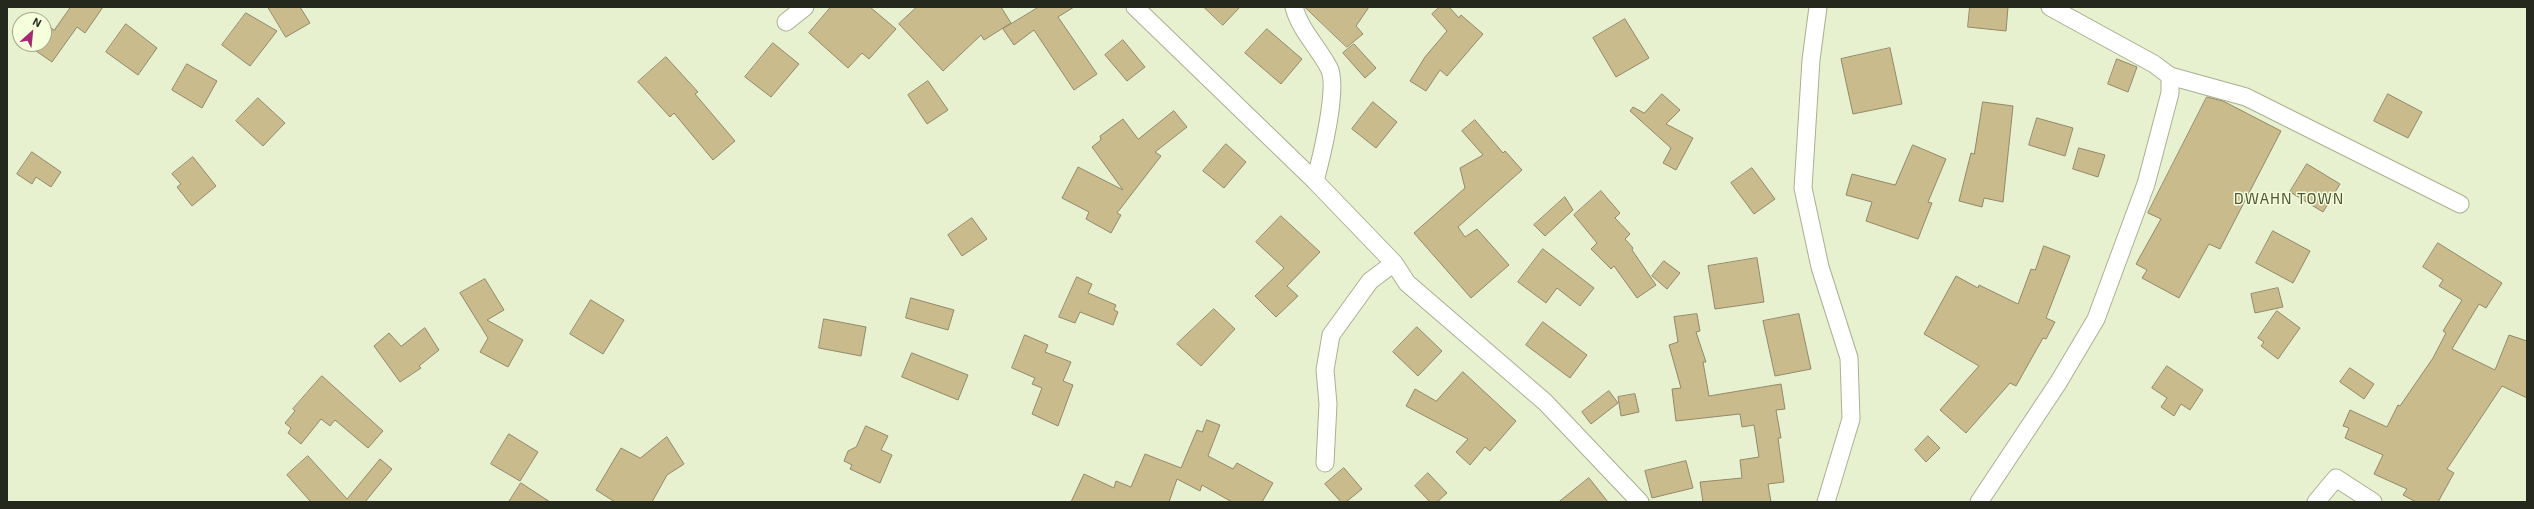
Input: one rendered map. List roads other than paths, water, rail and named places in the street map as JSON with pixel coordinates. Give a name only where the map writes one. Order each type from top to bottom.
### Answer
[{"type":"street","points":[[786,22],[805,7]]},
{"type":"street","points":[[1135,7],[1315,181],[1394,263],[1407,283],[1545,402],[1640,502]]},
{"type":"street","points":[[1294,7],[1298,20],[1330,70],[1328,134],[1315,181]]},
{"type":"street","points":[[1818,7],[1818,17],[1811,60],[1803,188],[1820,267],[1849,358],[1851,419],[1826,502]]},
{"type":"street","points":[[2050,7],[2154,64],[2170,76],[2246,97],[2460,204]]},
{"type":"street","points":[[1979,502],[2058,382],[2096,319],[2146,184],[2170,93],[2170,76]]},
{"type":"street","points":[[1325,463],[1328,404],[1325,370],[1331,335],[1370,281],[1394,263]]},
{"type":"street","points":[[2316,502],[2336,478],[2373,502]]},
{"type":"district","name":"DWAHN TOWN","points":[[2289,199]]}]
